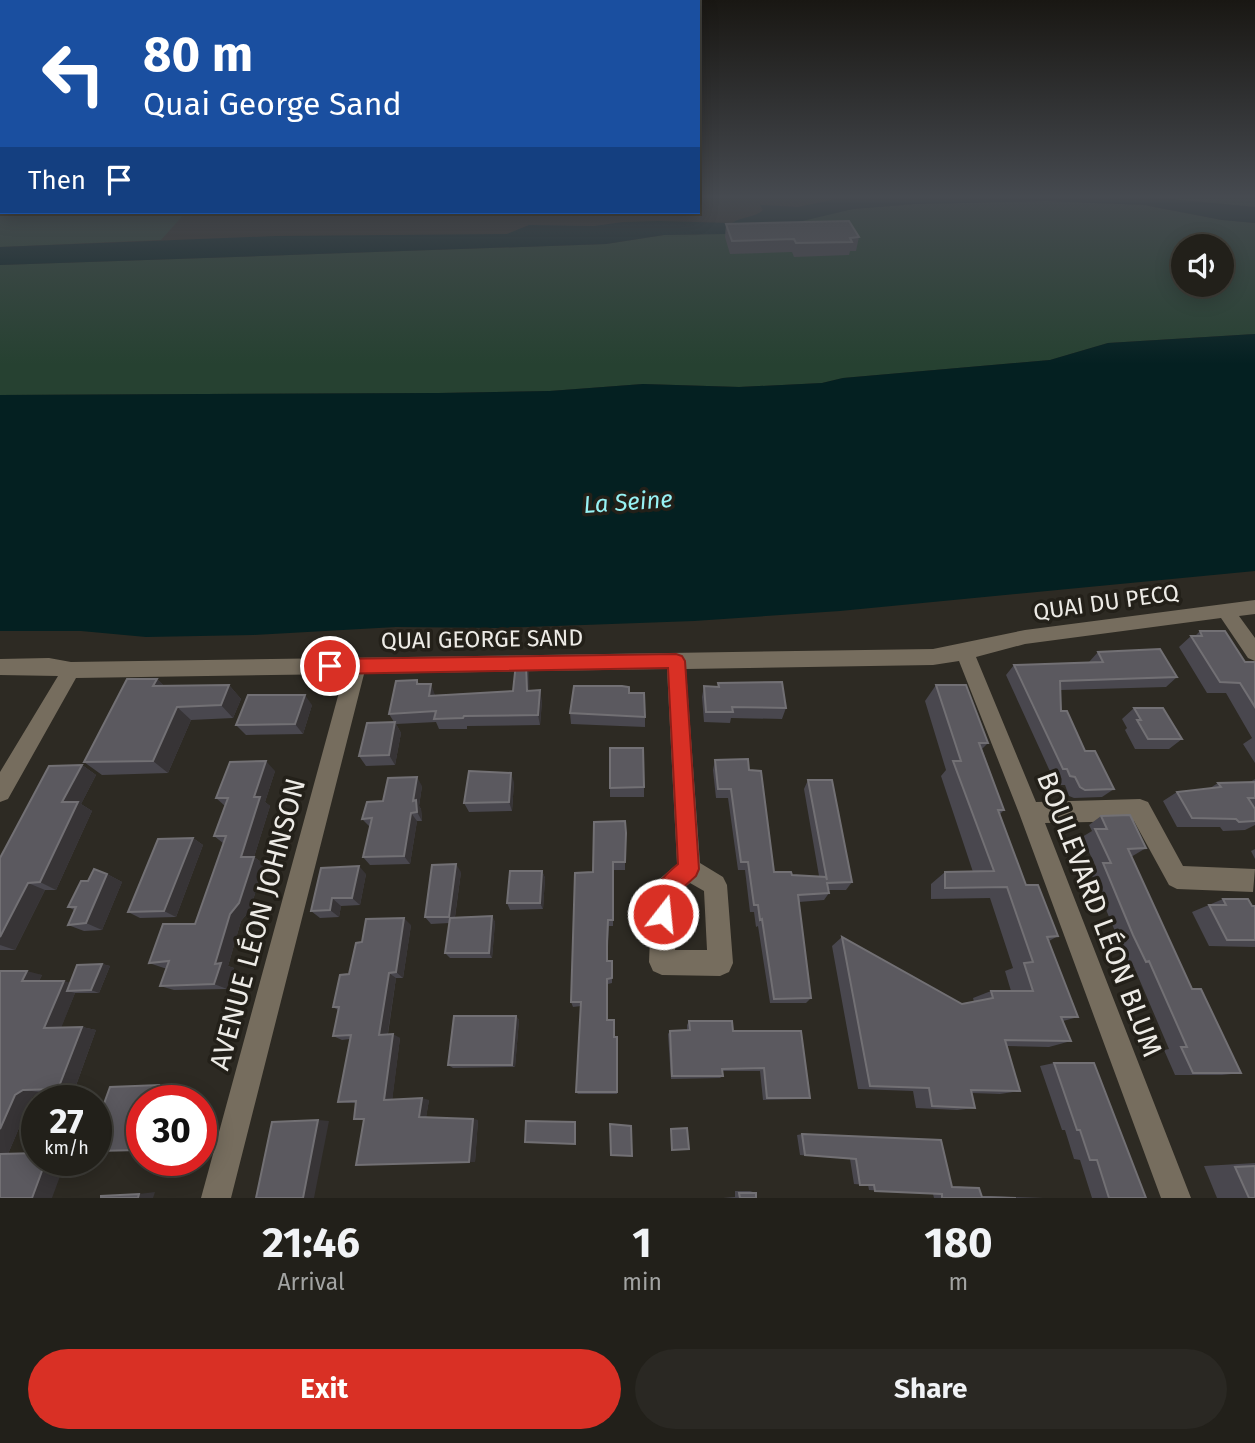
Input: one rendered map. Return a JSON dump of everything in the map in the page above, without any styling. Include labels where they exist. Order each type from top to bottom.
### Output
[{"type":"street","name":"QUAI DU PECQ","points":[[965,652],[1025,637],[1255,607]]},
{"type":"street","points":[[1226,610],[1255,653]]},
{"type":"street","name":"QUAI GEORGE SAND","points":[[0,667],[49,666],[71,670],[356,666],[933,657],[965,652]]},
{"type":"street","name":"BOULEVARD LÉON BLUM","points":[[965,652],[1030,813],[1176,1198]]},
{"type":"street","points":[[676,661],[689,869]]},
{"type":"street","name":"AVENUE LÉON JOHNSON","points":[[216,1198],[356,666]]},
{"type":"street","points":[[0,792],[71,670]]},
{"type":"street","points":[[1030,813],[1140,810],[1177,877],[1252,880]]},
{"type":"green space","points":[[378,252],[1171,252],[1171,297],[1234,297],[1234,252],[1255,252],[1255,334],[1108,343],[1050,360],[843,378],[822,383],[739,387],[643,384],[550,391],[439,393],[0,395],[0,265]]},
{"type":"water","points":[[0,252],[378,252],[0,265]]},
{"type":"water","name":"La Seine","points":[[1255,334],[1255,571],[840,611],[694,621],[501,628],[396,627],[253,635],[146,637],[81,631],[0,631],[0,395],[439,393],[550,391],[643,384],[739,387],[822,383],[843,378],[1050,360],[1108,343]]},
{"type":"building","points":[[1200,631],[1225,631],[1245,662],[1255,662],[1255,707],[1240,683],[1220,682],[1191,636],[1202,636]]},
{"type":"building","points":[[1160,649],[1177,677],[1060,681],[1061,711],[1067,711],[1085,751],[1095,751],[1114,789],[1085,790],[1080,787],[1075,777],[1070,776],[1067,769],[1063,769],[1014,665],[1103,662],[1098,652]]},
{"type":"building","points":[[516,663],[526,663],[527,691],[540,690],[538,715],[434,719],[436,711],[389,714],[396,681],[417,680],[417,684],[431,684],[429,696],[513,691]]},
{"type":"building","points":[[127,679],[157,679],[153,686],[229,685],[221,705],[177,707],[153,761],[84,762]]},
{"type":"building","points":[[782,682],[786,708],[732,707],[733,712],[706,712],[704,686],[719,687],[718,683]]},
{"type":"building","points":[[936,685],[966,685],[988,743],[979,743],[1004,810],[998,810],[1026,885],[1038,885],[1058,936],[1047,937],[1078,1017],[1061,1017],[1071,1041],[1005,1040],[1020,1091],[971,1090],[975,1108],[932,1106],[929,1088],[870,1086],[842,937],[962,1004],[993,998],[991,991],[1033,991],[1024,963],[1033,962],[1007,887],[945,888],[945,872],[994,871],[953,761],[961,761]]},
{"type":"building","points":[[574,686],[622,686],[629,687],[629,693],[644,693],[645,717],[570,713]]},
{"type":"building","points":[[248,695],[305,695],[295,724],[236,725]]},
{"type":"building","points":[[1134,708],[1163,708],[1182,739],[1148,739],[1137,720],[1141,720]]},
{"type":"building","points":[[395,722],[389,755],[359,756],[367,723]]},
{"type":"building","points":[[610,748],[643,748],[644,787],[610,788]]},
{"type":"building","points":[[748,759],[749,770],[761,771],[774,872],[826,877],[827,880],[808,780],[832,780],[852,882],[827,883],[829,893],[798,895],[811,998],[774,999],[762,919],[760,920],[758,905],[754,905],[748,862],[741,862],[731,789],[718,789],[715,760]]},
{"type":"building","points":[[266,761],[254,797],[260,797],[241,857],[254,857],[239,903],[230,914],[215,964],[221,963],[214,984],[160,986],[169,961],[149,963],[163,924],[195,924],[226,836],[214,836],[228,798],[216,798],[230,762]]},
{"type":"building","points":[[82,765],[62,802],[78,802],[40,882],[28,883],[0,937],[0,858],[49,766]]},
{"type":"building","points":[[469,771],[511,773],[509,802],[464,803]]},
{"type":"building","points":[[417,777],[413,801],[416,800],[417,812],[411,813],[404,856],[363,857],[372,818],[362,819],[367,802],[383,801],[388,778]]},
{"type":"building","points":[[1255,782],[1255,798],[1248,798],[1255,809],[1255,821],[1192,818],[1177,792],[1221,787],[1218,783]]},
{"type":"building","points":[[1130,815],[1146,848],[1128,849],[1192,989],[1201,989],[1241,1073],[1193,1073],[1181,1047],[1187,1047],[1149,961],[1146,962],[1133,935],[1103,863],[1111,863],[1095,829],[1107,829],[1101,816]]},
{"type":"building","points":[[625,821],[625,862],[613,862],[613,920],[608,920],[607,941],[607,961],[612,961],[612,978],[607,979],[607,1020],[614,1020],[614,1037],[617,1037],[617,1092],[576,1092],[581,1002],[571,1002],[575,873],[593,872],[594,822]]},
{"type":"building","points":[[193,838],[164,911],[128,912],[158,839]]},
{"type":"building","points":[[456,864],[449,917],[425,917],[432,865]]},
{"type":"building","points":[[359,866],[352,898],[332,898],[330,910],[311,911],[321,868]]},
{"type":"building","points":[[94,869],[107,874],[86,923],[68,925],[76,907],[68,907],[81,881],[88,881]]},
{"type":"building","points":[[510,871],[542,871],[540,903],[507,903]]},
{"type":"building","points":[[1223,899],[1248,899],[1252,906],[1255,906],[1255,940],[1227,940],[1209,905],[1226,905]]},
{"type":"building","points":[[492,916],[489,953],[445,953],[450,918]]},
{"type":"building","points":[[404,918],[396,972],[389,973],[379,1035],[393,1034],[384,1100],[422,1098],[419,1117],[473,1119],[469,1162],[356,1165],[364,1119],[354,1119],[356,1101],[338,1102],[351,1035],[333,1036],[339,1007],[333,1007],[340,975],[349,974],[356,943],[362,942],[366,919]]},
{"type":"building","points":[[102,964],[91,990],[67,991],[77,965]]},
{"type":"building","points":[[0,971],[27,971],[22,981],[64,981],[44,1028],[82,1027],[60,1085],[21,1085],[21,1091],[15,1095],[0,1129]]},
{"type":"building","points":[[454,1016],[516,1016],[512,1065],[448,1065]]},
{"type":"building","points":[[689,1021],[732,1021],[733,1031],[801,1031],[810,1098],[767,1098],[764,1068],[722,1069],[723,1076],[672,1076],[670,1031],[690,1030]]},
{"type":"building","points":[[1054,1063],[1094,1063],[1146,1198],[1109,1198],[1097,1160],[1090,1160],[1080,1130],[1077,1130]]},
{"type":"building","points":[[126,1086],[126,1150],[112,1151],[112,1087]]},
{"type":"building","points":[[318,1120],[303,1198],[256,1198],[272,1122]]},
{"type":"building","points":[[526,1121],[575,1122],[575,1144],[525,1142]]},
{"type":"building","points":[[610,1124],[631,1126],[632,1156],[611,1155]]},
{"type":"building","points":[[687,1128],[689,1149],[672,1150],[671,1129]]},
{"type":"building","points":[[802,1134],[941,1140],[952,1187],[979,1188],[982,1197],[1016,1198],[942,1198],[942,1194],[875,1191],[874,1185],[860,1185],[856,1159],[805,1155]]},
{"type":"building","points":[[21,1153],[21,1176],[40,1176],[32,1198],[0,1198],[0,1154]]},
{"type":"building","points":[[1255,1166],[1255,1198],[1249,1198],[1235,1167]]},
{"type":"building","points":[[739,1193],[756,1193],[756,1198],[740,1198]]},
{"type":"building","points":[[139,1194],[138,1198],[101,1198],[101,1196]]},
{"type":"route","points":[[330,666],[676,661],[689,869],[664,890],[663,914]]}]
